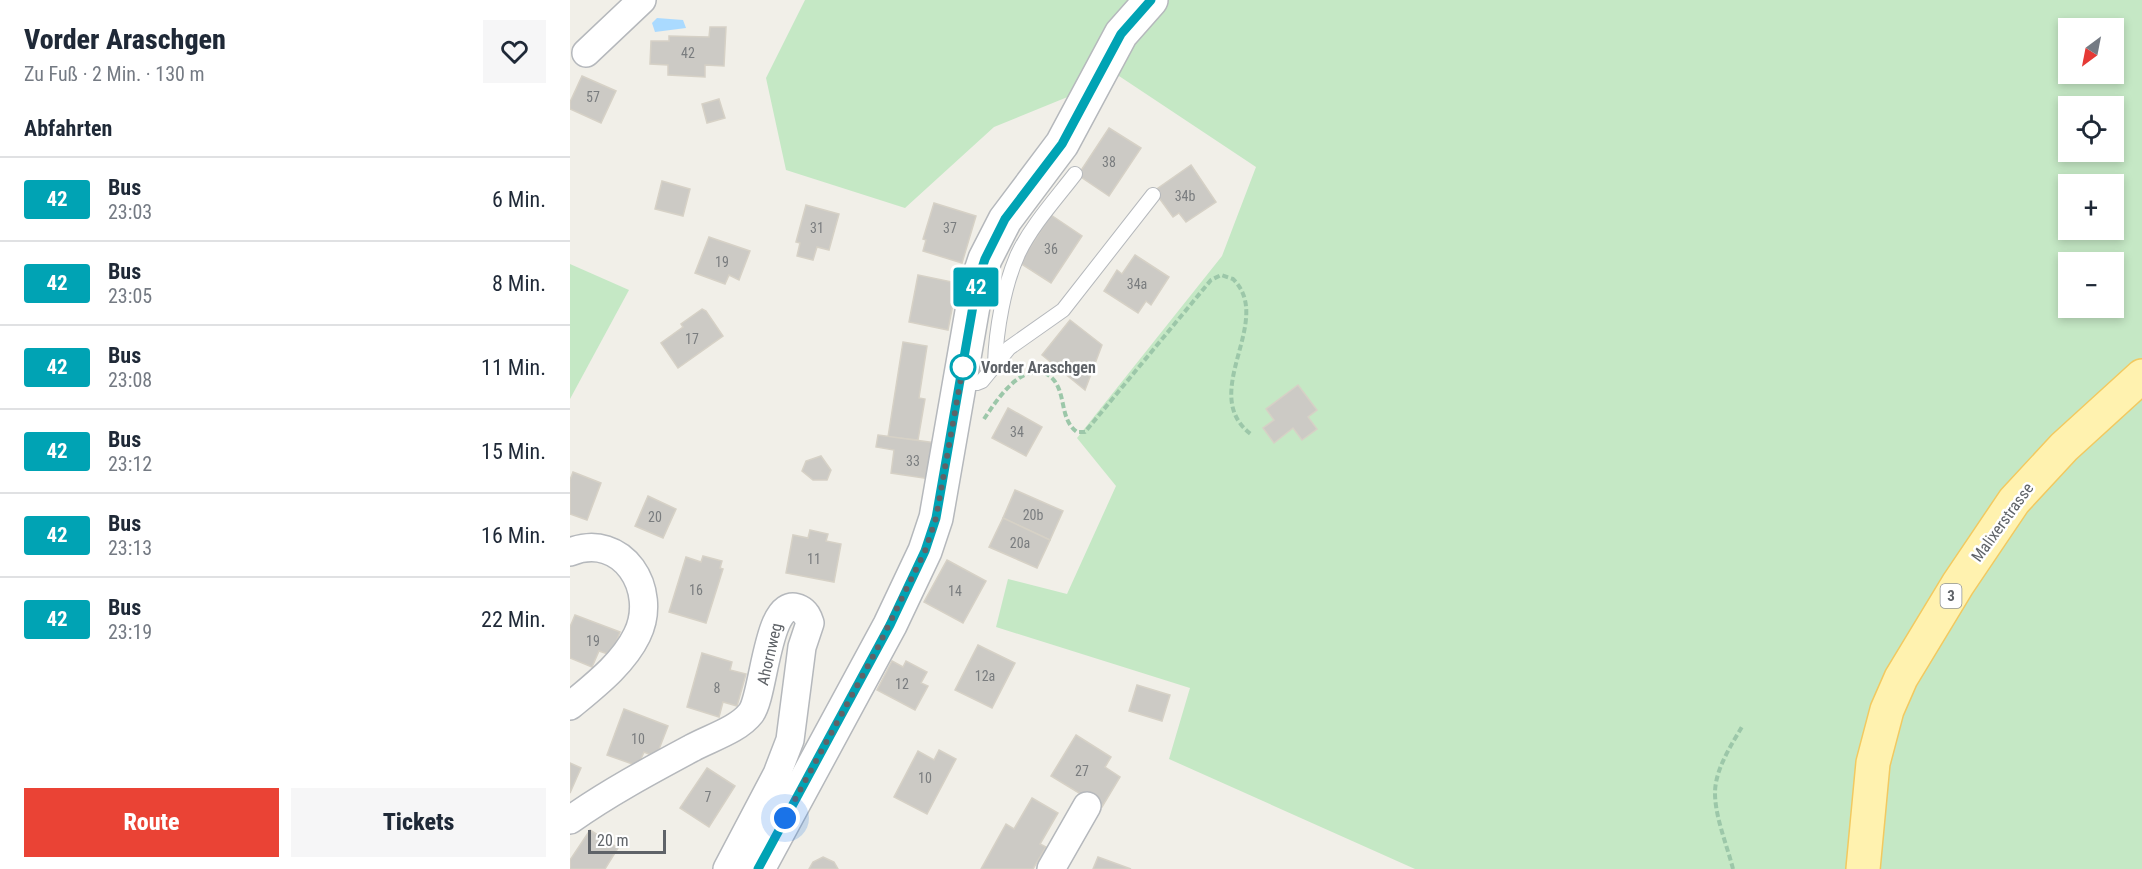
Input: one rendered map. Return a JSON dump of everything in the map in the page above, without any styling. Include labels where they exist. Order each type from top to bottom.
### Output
[{"type":"main road","name":"Malixerstrasse","points":[[1863,869],[1870,778],[1876,747],[1893,695],[1922,642],[2014,501],[2064,447],[2142,376]]},
{"type":"street","points":[[586,53],[642,0]]},
{"type":"street","points":[[758,869],[886,633],[925,551],[936,518],[977,283],[994,238],[1005,219],[1062,144],[1121,34],[1151,0]]},
{"type":"street","points":[[570,552],[584,549],[604,551],[627,562],[642,588],[644,606],[640,626],[626,652],[570,706]]},
{"type":"street","name":"Ahornweg","points":[[570,820],[680,754],[746,719],[759,697],[776,618],[788,608],[796,607],[803,610],[810,623],[802,647],[790,740],[777,774],[727,869]]},
{"type":"street","points":[[1050,869],[1088,806]]},
{"type":"lane","points":[[995,363],[997,332],[1016,259],[1045,212],[1075,174]]},
{"type":"lane","points":[[960,382],[979,382],[1009,348],[1062,309],[1153,195]]},
{"type":"path","points":[[981,423],[1011,386],[1028,373],[1038,371],[1049,375],[1058,383],[1070,427],[1077,432],[1085,432],[1211,280],[1221,275],[1239,284],[1246,304],[1230,396],[1236,420],[1252,435]]},
{"type":"path","points":[[1733,869],[1716,807],[1715,791],[1727,755],[1743,724]]},
{"type":"green space","points":[[805,0],[2142,0],[2142,869],[1415,869],[1169,759],[1190,688],[996,627],[1008,579],[1067,594],[1116,486],[1077,438],[1222,256],[1256,167],[1119,76],[994,127],[905,208],[786,170],[766,78]]},
{"type":"green space","points":[[570,264],[629,290],[570,399]]},
{"type":"water","points":[[657,18],[683,20],[686,28],[655,32],[652,23]]},
{"type":"building","points":[[710,27],[726,27],[724,66],[705,65],[705,77],[668,75],[668,65],[650,64],[651,41],[669,41],[669,36],[709,37]]},
{"type":"building","points":[[582,76],[616,91],[601,123],[570,109],[570,102]]},
{"type":"building","points":[[719,99],[725,118],[707,123],[702,104]]},
{"type":"building","points":[[1109,128],[1141,148],[1109,196],[1078,175]]},
{"type":"building","points":[[1191,165],[1216,202],[1186,222],[1179,213],[1173,217],[1154,191]]},
{"type":"building","points":[[662,181],[690,189],[683,216],[655,209]]},
{"type":"building","points":[[934,203],[976,216],[962,263],[923,251],[926,240],[923,239]]},
{"type":"building","points":[[806,205],[839,214],[829,250],[817,247],[813,260],[797,256],[800,243],[796,242]]},
{"type":"building","points":[[1051,215],[1082,236],[1051,283],[1020,263]]},
{"type":"building","points":[[709,237],[750,251],[739,280],[729,275],[725,284],[695,273]]},
{"type":"building","points":[[1135,255],[1169,277],[1151,305],[1146,301],[1138,313],[1104,291],[1117,270],[1122,274]]},
{"type":"building","points":[[918,275],[957,283],[948,330],[909,322]]},
{"type":"building","points":[[702,309],[706,311],[723,336],[678,368],[661,343],[683,327],[681,324]]},
{"type":"building","points":[[1070,320],[1102,345],[1085,390],[1042,355]]},
{"type":"building","points":[[903,342],[927,346],[919,398],[925,399],[918,440],[888,437]]},
{"type":"building","points":[[1298,385],[1317,410],[1308,417],[1317,429],[1302,440],[1293,428],[1274,443],[1263,428],[1274,420],[1266,409]]},
{"type":"building","points":[[1008,408],[1042,427],[1026,456],[992,438]]},
{"type":"building","points":[[878,435],[936,443],[930,479],[891,473],[894,450],[876,447]]},
{"type":"building","points":[[821,456],[831,470],[827,480],[813,480],[802,471],[806,461]]},
{"type":"building","points":[[573,472],[601,483],[587,520],[570,514],[570,480]]},
{"type":"building","points":[[1015,490],[1063,511],[1050,540],[1003,518]]},
{"type":"building","points":[[648,496],[676,509],[663,538],[635,526]]},
{"type":"building","points":[[1003,518],[1050,540],[1037,568],[989,547]]},
{"type":"building","points":[[810,530],[828,534],[826,541],[841,544],[834,582],[786,573],[793,535],[808,538]]},
{"type":"building","points":[[703,556],[722,561],[720,568],[723,569],[706,623],[669,612],[686,557],[701,562]]},
{"type":"building","points":[[947,560],[986,581],[963,623],[924,602]]},
{"type":"building","points":[[575,615],[620,632],[611,655],[599,651],[592,667],[570,658],[570,627]]},
{"type":"building","points":[[978,645],[1015,663],[992,708],[955,690]]},
{"type":"building","points":[[702,653],[732,662],[730,670],[746,674],[737,706],[723,702],[719,717],[687,707]]},
{"type":"building","points":[[892,661],[903,667],[906,661],[927,672],[921,683],[928,686],[915,710],[877,690]]},
{"type":"building","points":[[1137,685],[1170,695],[1162,721],[1129,711]]},
{"type":"building","points":[[624,709],[668,726],[656,757],[644,752],[638,766],[607,755]]},
{"type":"building","points":[[1076,735],[1111,757],[1105,767],[1120,777],[1102,807],[1051,776]]},
{"type":"building","points":[[939,750],[956,759],[927,814],[894,797],[918,751],[934,760]]},
{"type":"building","points":[[570,763],[581,768],[570,793]]},
{"type":"building","points":[[707,768],[735,786],[709,827],[680,808]]},
{"type":"building","points":[[1032,798],[1058,813],[1040,844],[1046,847],[1033,869],[981,869],[1006,824],[1014,829]]},
{"type":"building","points":[[590,830],[618,848],[605,869],[570,869],[570,860]]},
{"type":"building","points":[[823,857],[834,862],[838,869],[809,869],[813,862]]},
{"type":"building","points":[[1098,857],[1131,869],[1093,869]]},
{"type":"bus line","name":"42","points":[[758,869],[877,649],[925,551],[936,518],[977,283],[994,238],[1014,206],[1062,144],[1121,34],[1151,0]]},
{"type":"place","name":"Vorder Araschgen","points":[[963,367]]},
{"type":"route","points":[[785,818],[877,649],[925,551],[936,518],[963,367]]}]
